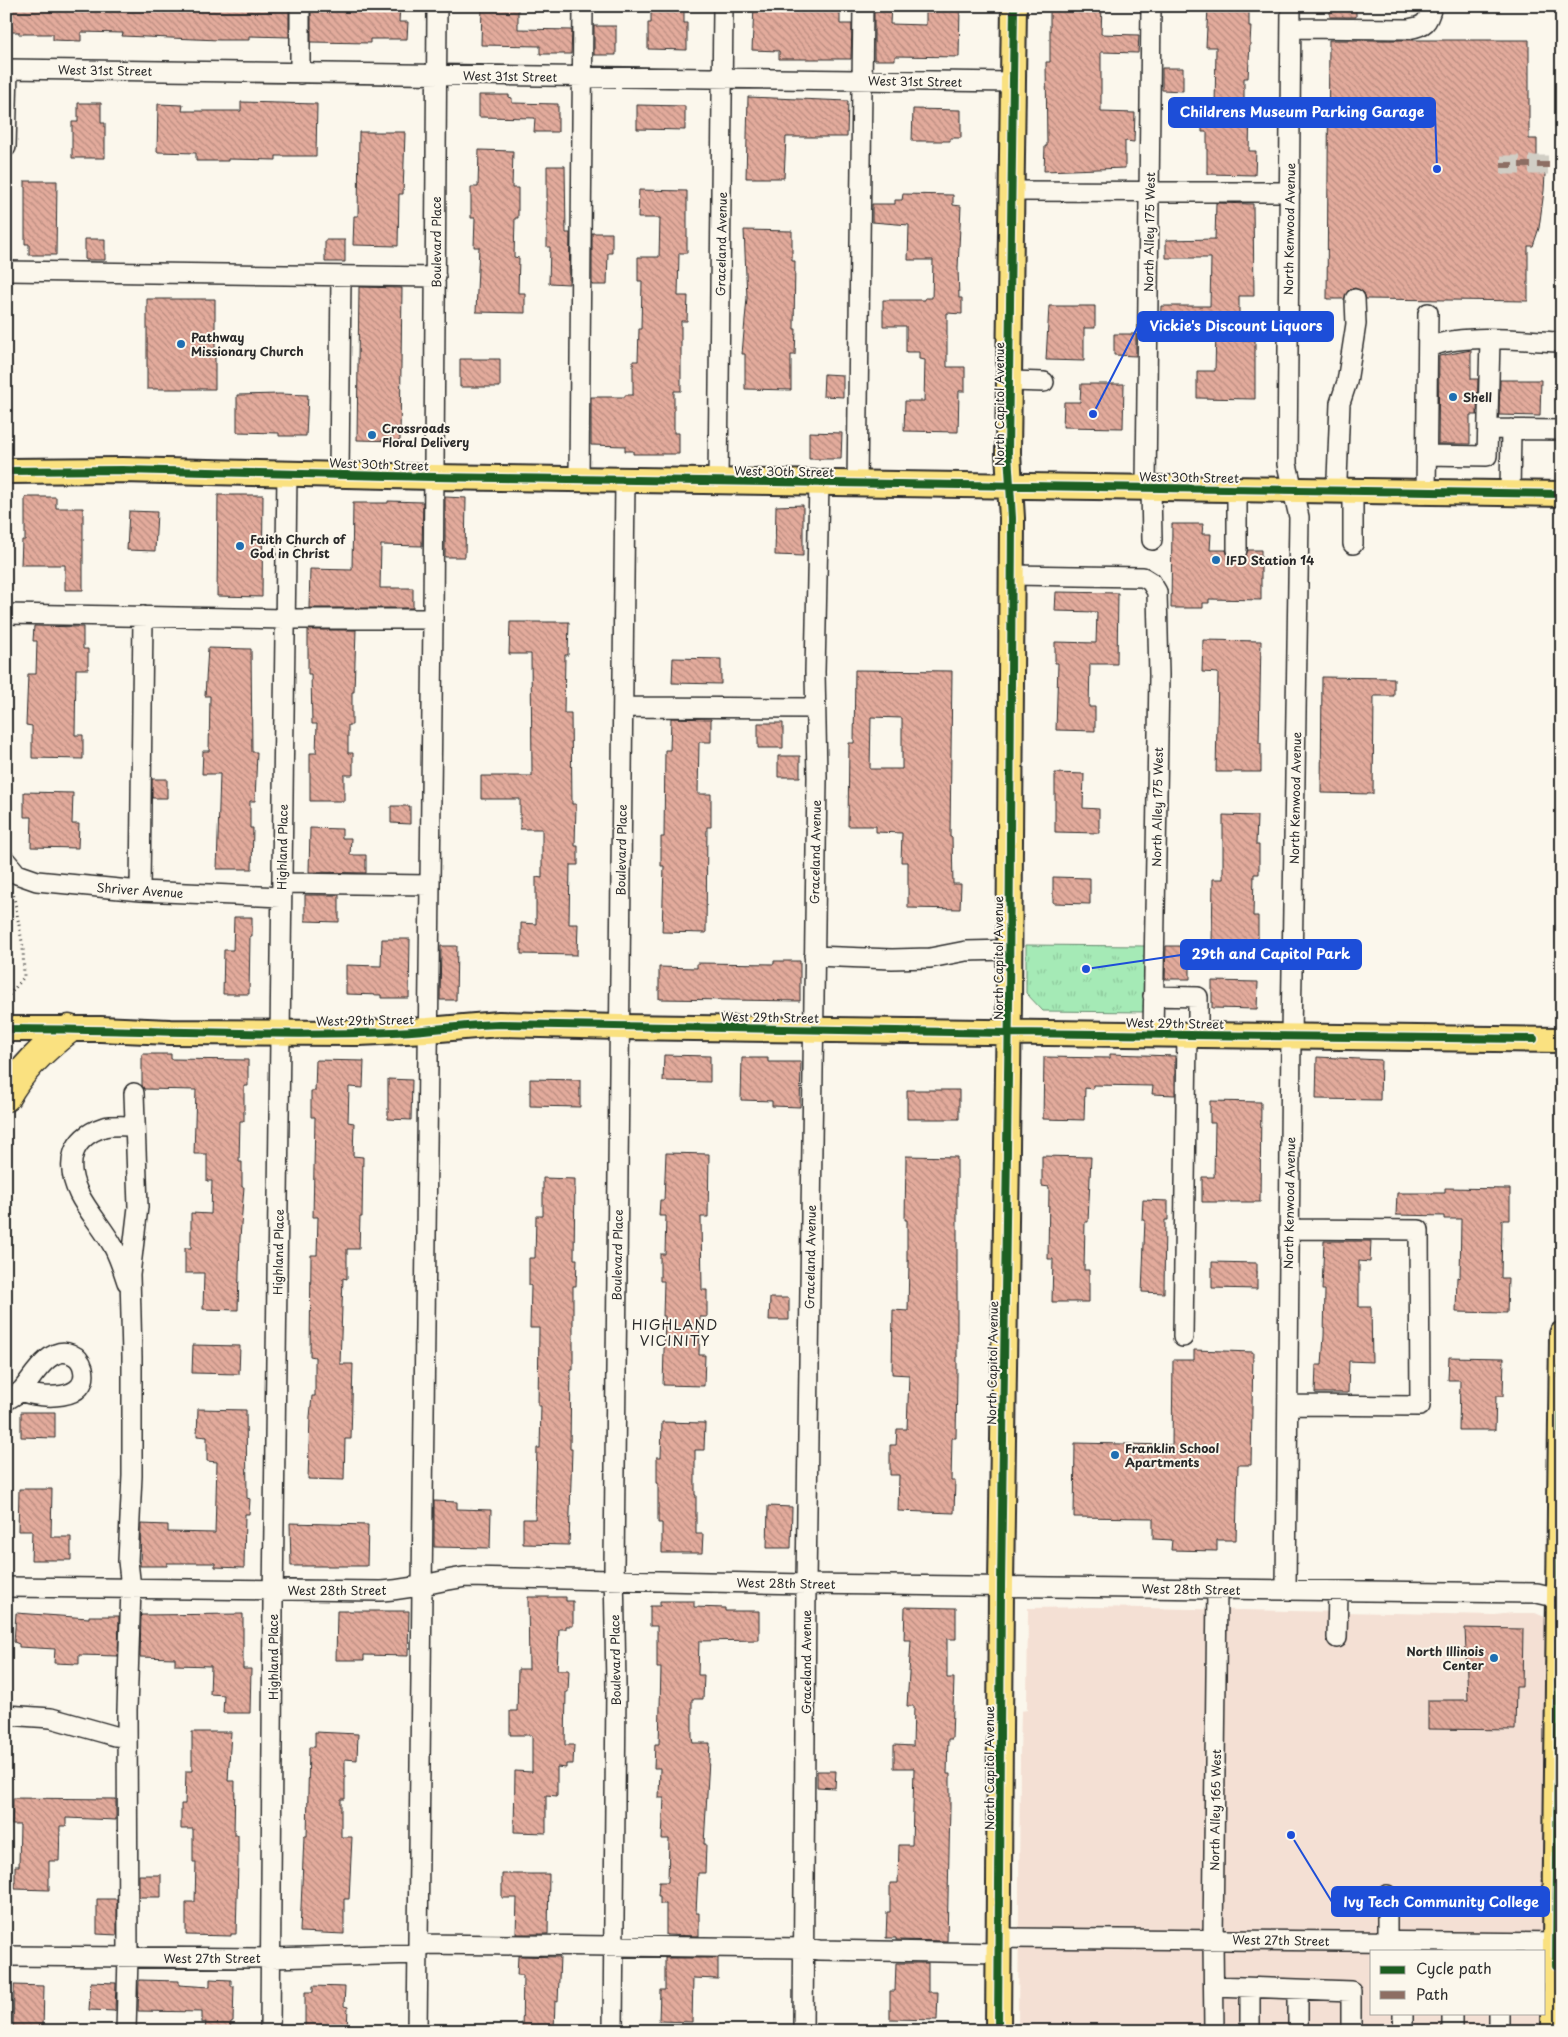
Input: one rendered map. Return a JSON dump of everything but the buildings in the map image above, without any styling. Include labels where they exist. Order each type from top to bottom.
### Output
[{"type":"highway","points":[[6,1097],[44,1048],[68,1029]]},
{"type":"main road","name":"North Capitol Avenue","points":[[998,2031],[1012,518],[1008,453],[1014,6]]},
{"type":"main road","name":"West 30th Street","points":[[6,470],[122,470],[433,477],[1562,494]]},
{"type":"main road","name":"West 29th Street","points":[[6,1029],[358,1033],[499,1024],[1562,1040]]},
{"type":"main road","points":[[1554,2031],[1559,1944],[1562,1334]]},
{"type":"street","points":[[300,6],[300,74]]},
{"type":"street","name":"Boulevard Place","points":[[417,2031],[433,619],[437,6]]},
{"type":"street","points":[[580,478],[580,220],[583,6]]},
{"type":"street","name":"Graceland Avenue","points":[[718,481],[723,6]]},
{"type":"street","points":[[857,484],[863,6]]},
{"type":"street","name":"North Alley 175 West","points":[[1151,6],[1149,488],[1152,540]]},
{"type":"street","name":"North Kenwood Avenue","points":[[1286,1590],[1291,1036],[1299,517],[1287,464],[1291,6]]},
{"type":"street","points":[[1291,28],[1408,29],[1421,27],[1426,22],[1432,6]]},
{"type":"street","points":[[6,147],[7,68]]},
{"type":"street","name":"West 31st Street","points":[[7,68],[300,74],[1013,82]]},
{"type":"street","points":[[1012,191],[1290,192]]},
{"type":"street","points":[[6,271],[436,276]]},
{"type":"street","points":[[339,474],[341,276]]},
{"type":"street","points":[[1330,491],[1337,479],[1340,404],[1346,382],[1356,324],[1355,299]]},
{"type":"street","points":[[1426,492],[1428,313]]},
{"type":"street","points":[[1426,455],[1487,456],[1490,340]]},
{"type":"street","points":[[1428,348],[1436,344],[1455,341],[1562,342]]},
{"type":"street","points":[[1010,381],[1044,382]]},
{"type":"street","points":[[1488,429],[1562,430]]},
{"type":"street","points":[[1510,493],[1511,429]]},
{"type":"street","name":"Highland Place","points":[[270,2031],[287,473]]},
{"type":"street","name":"Boulevard Place","points":[[613,2031],[616,1697],[614,1581],[625,479]]},
{"type":"street","name":"Graceland Avenue","points":[[804,2031],[806,1584],[819,483]]},
{"type":"street","points":[[1237,489],[1237,550]]},
{"type":"street","points":[[1353,492],[1353,544]]},
{"type":"street","name":"North Alley 175 West","points":[[1011,575],[1143,577],[1151,582],[1157,592],[1159,675],[1153,1034]]},
{"type":"street","points":[[6,614],[285,619],[433,619]]},
{"type":"street","points":[[140,891],[143,616]]},
{"type":"street","points":[[623,707],[816,708]]},
{"type":"street","name":"Shriver Avenue","points":[[12,867],[37,881],[140,891],[429,886]]},
{"type":"street","points":[[814,956],[892,959],[930,958],[966,951],[987,949],[1009,950]]},
{"type":"street","points":[[1153,996],[1198,997],[1192,1034],[1183,1337]]},
{"type":"street","points":[[126,2031],[128,1957],[127,1737],[131,1588],[128,1561],[132,1466],[130,1275],[138,1207],[134,1093]]},
{"type":"street","points":[[130,1293],[114,1248],[80,1196],[71,1168],[73,1153],[78,1144],[88,1134],[106,1127],[135,1126]]},
{"type":"street","points":[[1288,1405],[1420,1406],[1419,1230],[1289,1229]]},
{"type":"street","name":"West 28th Street","points":[[6,1587],[380,1591],[403,1589],[466,1577],[806,1584],[1537,1593],[1550,1596],[1560,1606]]},
{"type":"street","name":"North Alley 165 West","points":[[1214,2031],[1213,1939],[1217,1589]]},
{"type":"street","points":[[1337,1638],[1338,1591]]},
{"type":"street","points":[[6,1715],[51,1718],[115,1736],[127,1737]]},
{"type":"street","points":[[1387,1895],[1387,1941]]},
{"type":"street","name":"West 27th Street","points":[[6,1956],[271,1958],[418,1949],[614,1947],[804,1948],[819,1950],[1213,1939],[1387,1941],[1453,1946],[1559,1944]]},
{"type":"street","points":[[1214,1986],[1298,1990],[1351,1990],[1351,2031]]},
{"type":"street","points":[[1250,1988],[1250,2031]]},
{"type":"street","points":[[1298,1990],[1298,2031]]},
{"type":"street","points":[[1403,2014],[1403,2031]]},
{"type":"street","points":[[1452,2014],[1452,2031]]},
{"type":"street","points":[[1499,2014],[1499,2031]]},
{"type":"path","points":[[6,999],[24,977],[23,947],[12,886],[12,867]]},
{"type":"shaded area","points":[[1095,1607],[1495,1615],[1535,1613],[1562,1624],[1562,2031],[1018,2031],[1021,1711],[1027,1710],[1028,1608]]},
{"type":"green space","points":[[1026,945],[1145,946],[1146,1012],[1043,1011],[1026,993]]},
{"type":"tunnel","points":[[1501,165],[1562,165]]},
{"type":"marked path","points":[[1501,165],[1562,165]]},
{"type":"cycle path","points":[[998,2031],[1001,1586],[1009,1002],[1012,518],[1008,453],[1014,6]]},
{"type":"cycle path","points":[[6,471],[122,470],[433,477],[1562,494]]},
{"type":"cycle path","points":[[6,1029],[345,1033],[406,1031],[499,1024],[1008,1033],[1534,1039]]},
{"type":"cycle path","points":[[1556,1966],[1562,1334]]},
{"type":"place","name":"Childrens Museum Parking Garage","points":[[1437,169]]},
{"type":"place","name":"Pathway Missionary Church","points":[[181,344]]},
{"type":"place","name":"Shell","points":[[1453,397]]},
{"type":"place","name":"Vickie's Discount Liquors","points":[[1093,414]]},
{"type":"place","name":"Crossroads Floral Delivery","points":[[372,435]]},
{"type":"place","name":"Faith Church of God in Christ","points":[[240,546]]},
{"type":"place","name":"IFD Station 14","points":[[1216,560]]},
{"type":"place","name":"29th and Capitol Park","points":[[1086,969]]},
{"type":"place","name":"Franklin School Apartments","points":[[1115,1455]]},
{"type":"place","name":"North Illinois Center","points":[[1494,1658]]},
{"type":"place","name":"Ivy Tech Community College","points":[[1291,1835]]},
{"type":"district","name":"HIGHLAND VICINITY","points":[[675,1332]]}]
